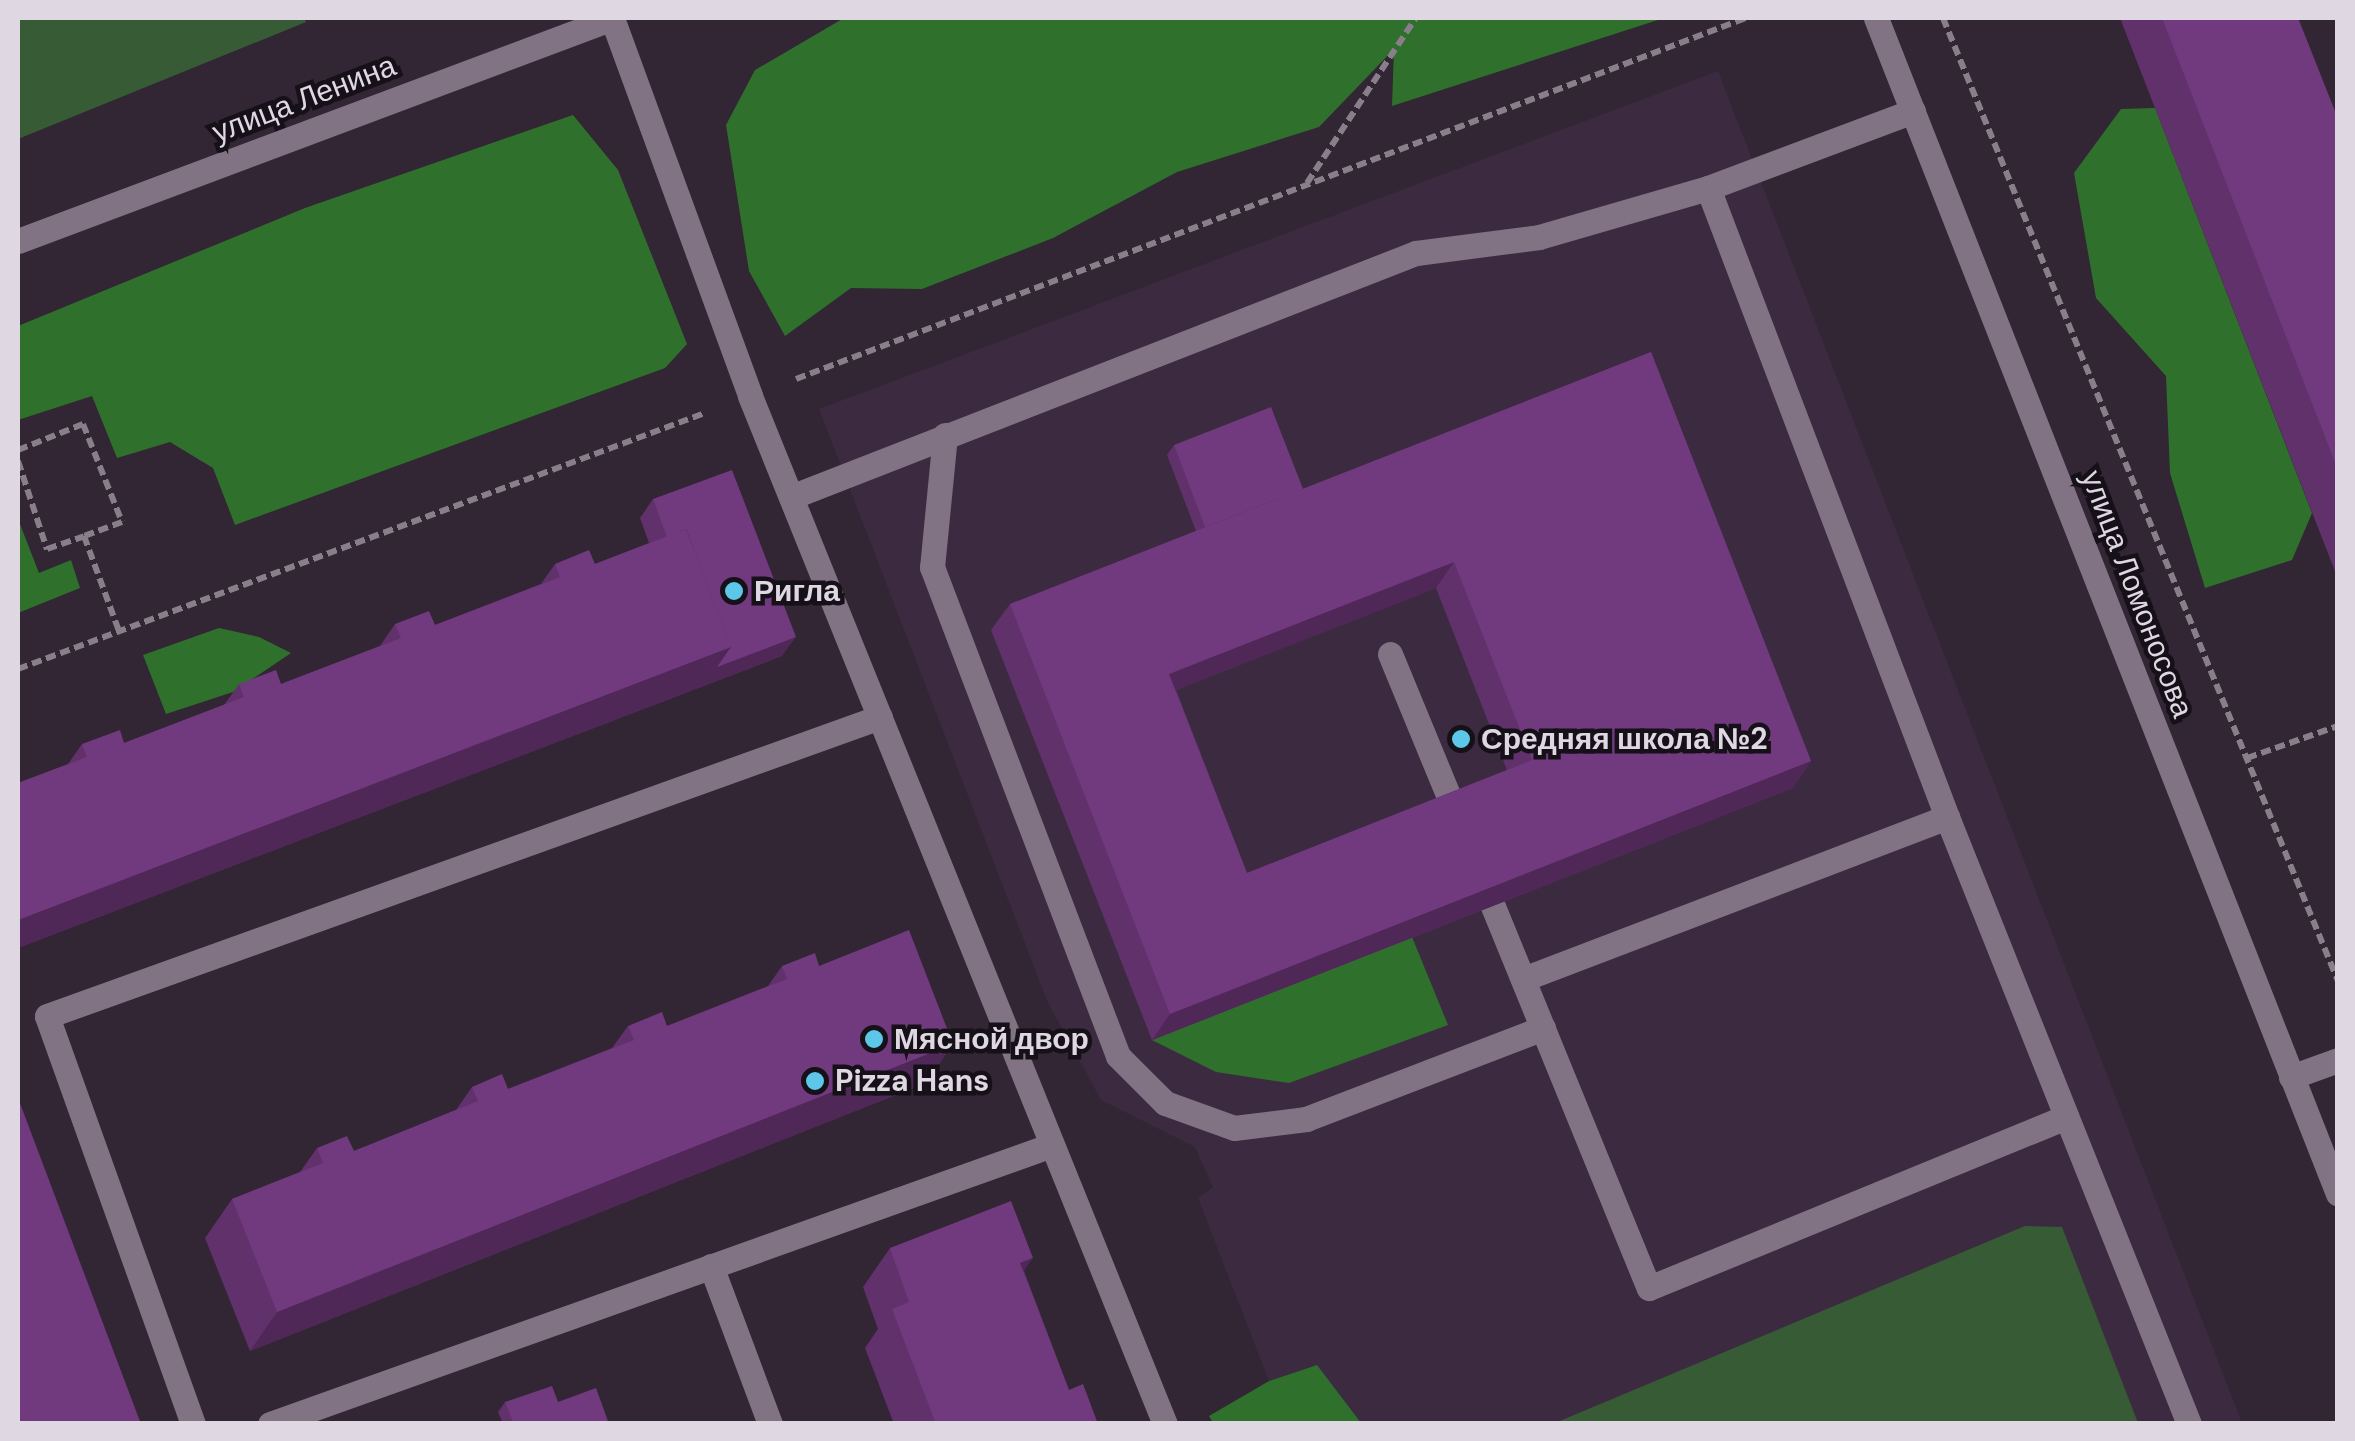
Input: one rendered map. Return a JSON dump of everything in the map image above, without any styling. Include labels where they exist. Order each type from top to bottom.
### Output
[{"type":"street","points":[[613,18],[790,498],[1165,1424]]},
{"type":"street","name":"улица Ленина","points":[[18,241],[613,18]]},
{"type":"street","name":"улица Ломоносова","points":[[1876,18],[2338,1194]]},
{"type":"street","points":[[790,498],[1416,254],[1540,237],[1708,188],[1913,112]]},
{"type":"street","points":[[1708,188],[1947,817],[2190,1424]]},
{"type":"street","points":[[945,435],[932,567],[1118,1056],[1165,1103],[1234,1128],[1306,1119],[1544,1028]]},
{"type":"street","points":[[1390,654],[1650,1288],[2066,1117]]},
{"type":"street","points":[[193,1424],[46,1016],[880,717]]},
{"type":"street","points":[[1523,979],[1947,817]]},
{"type":"street","points":[[2292,1077],[2338,1060]]},
{"type":"street","points":[[270,1424],[1052,1145]]},
{"type":"street","points":[[711,1266],[770,1424]]},
{"type":"path","points":[[1306,184],[1416,18]]},
{"type":"path","points":[[18,669],[1746,18]]},
{"type":"path","points":[[1943,18],[2338,982]]},
{"type":"path","points":[[18,450],[83,424],[122,522],[47,549],[18,461]]},
{"type":"path","points":[[84,536],[119,631]]},
{"type":"path","points":[[2247,758],[2338,726]]},
{"type":"shaded area","name":"Средняя школа №2","points":[[1718,71],[2242,1423],[1339,1424],[1317,1365],[1269,1381],[1198,1198],[1213,1187],[1195,1147],[1101,1100],[1048,1003],[819,409]]},
{"type":"green space","points":[[18,18],[304,18],[306,22],[18,139]]},
{"type":"green space","points":[[844,18],[1664,18],[1392,106],[1394,49],[1319,127],[1177,172],[1053,238],[922,289],[851,288],[785,336],[749,271],[726,125],[755,70]]},
{"type":"green space","points":[[2155,108],[2312,513],[2292,560],[2205,588],[2170,473],[2166,376],[2096,298],[2074,173],[2121,109]]},
{"type":"green space","points":[[573,115],[618,170],[687,344],[665,368],[235,525],[213,468],[170,442],[117,458],[92,396],[18,420],[18,326],[305,208]]},
{"type":"green space","points":[[18,519],[39,573],[71,560],[80,588],[18,613]]},
{"type":"green space","points":[[219,628],[259,637],[291,653],[233,692],[166,714],[143,655]]},
{"type":"green space","points":[[1412,937],[1448,1025],[1289,1083],[1216,1072],[1152,1040]]},
{"type":"green space","points":[[2025,1226],[2062,1227],[2138,1423],[1555,1423]]},
{"type":"green space","points":[[1317,1365],[1361,1423],[1213,1423],[1209,1416],[1269,1381]]},
{"type":"building","points":[[2162,18],[2298,18],[2338,119],[2338,470]]},
{"type":"building","points":[[1651,352],[1811,761],[1170,1014],[1010,604]],"holes":[[[1454,562],[1532,760],[1247,873],[1169,674]]]},
{"type":"building","points":[[1271,407],[1303,489],[1205,527],[1174,445]]},
{"type":"building","points":[[732,470],[796,637],[717,667],[731,647],[686,529],[667,537],[653,499]]},
{"type":"building","points":[[686,529],[731,647],[18,920],[18,783],[87,757],[82,744],[120,730],[124,743],[244,697],[239,684],[276,670],[281,684],[401,638],[395,624],[429,611],[435,625],[560,577],[555,564],[589,550],[595,564]]},
{"type":"building","points":[[909,930],[953,1044],[277,1312],[232,1199],[323,1163],[317,1148],[347,1136],[354,1151],[478,1101],[472,1087],[502,1074],[508,1089],[634,1040],[628,1026],[662,1012],[667,1026],[787,979],[782,966],[815,953],[819,966]]},
{"type":"building","points":[[18,1098],[141,1424],[18,1424]]},
{"type":"building","points":[[1011,1201],[1033,1258],[1020,1263],[1069,1390],[1083,1384],[1098,1424],[936,1424],[892,1309],[909,1302],[890,1248]]},
{"type":"building","points":[[552,1386],[558,1402],[596,1388],[609,1424],[514,1424],[505,1402]]},
{"type":"place","name":"Ригла","points":[[734,591]]},
{"type":"place","name":"Средняя школа №2","points":[[1461,739]]},
{"type":"place","name":"Мясной двор","points":[[874,1039]]},
{"type":"place","name":"Pizza Hans","points":[[815,1081]]}]
